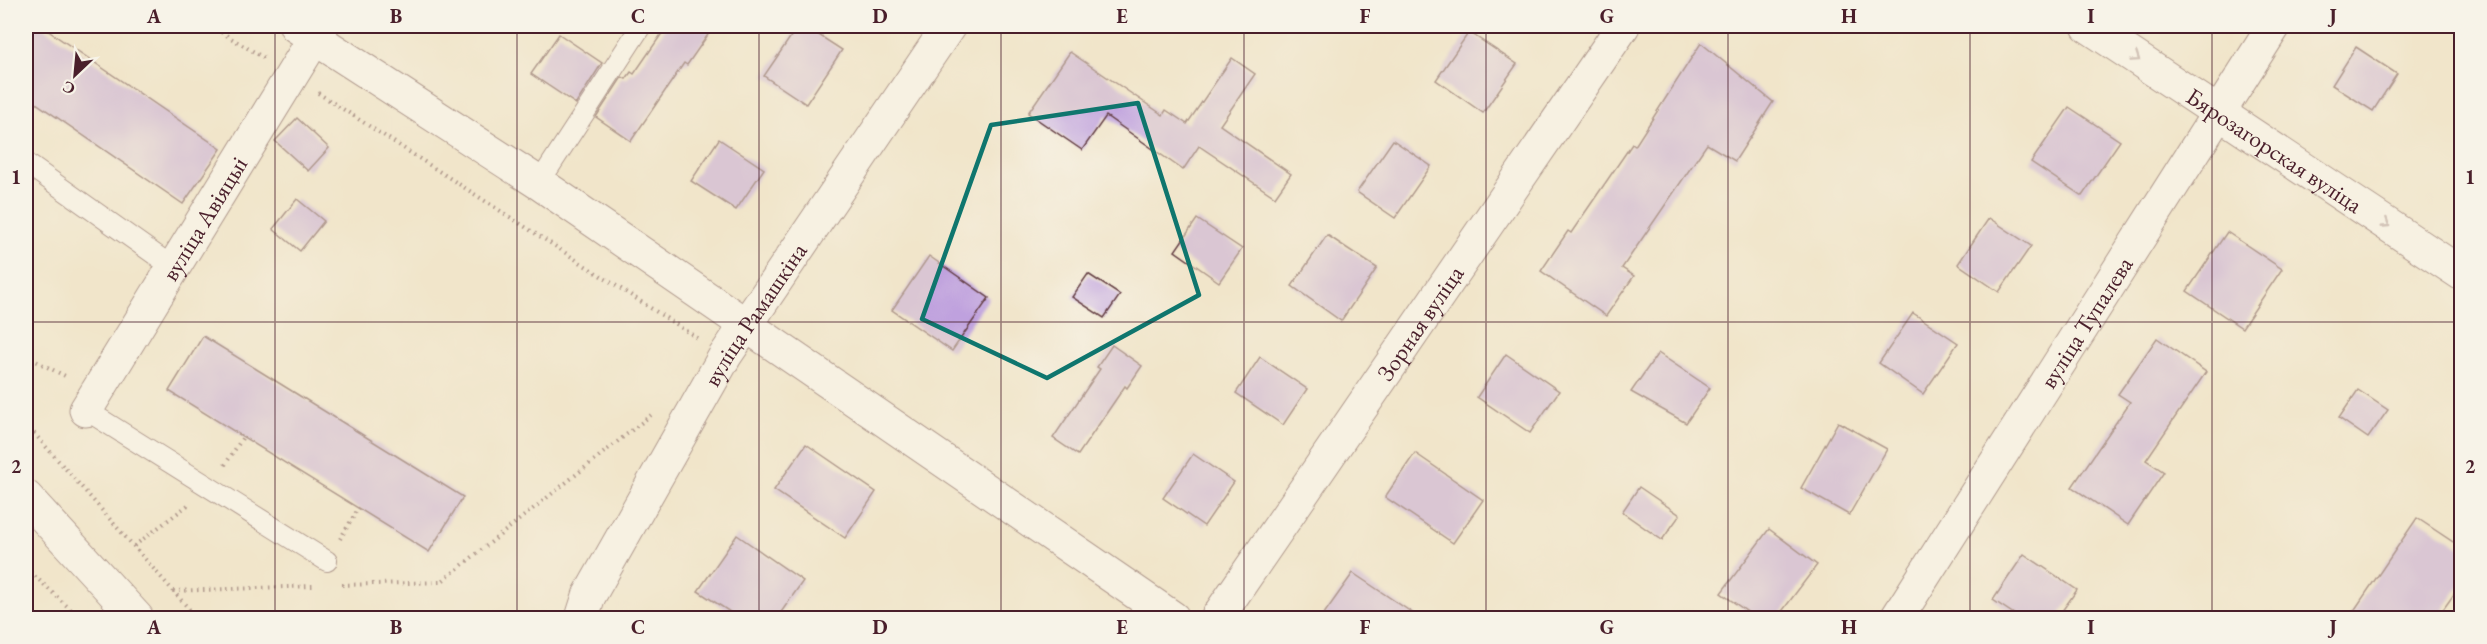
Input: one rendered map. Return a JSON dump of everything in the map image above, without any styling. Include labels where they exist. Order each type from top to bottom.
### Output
[{"type":"street","name":"вуліца Рамашкіна","points":[[582,618],[590,596],[725,356],[949,26]]},
{"type":"street","name":"Зорная вуліца","points":[[1218,618],[1623,26]]},
{"type":"street","name":"Бярозагорская вуліца","points":[[2088,26],[2462,274]]},
{"type":"street","name":"вуліца Тупалева","points":[[1897,618],[2217,112],[2274,26]]},
{"type":"street","name":"вуліца Авіяцыі","points":[[92,402],[291,75],[310,29]]},
{"type":"street","points":[[310,29],[539,183],[1173,618]]},
{"type":"street","points":[[26,497],[137,618]]},
{"type":"lane","points":[[539,183],[641,26]]},
{"type":"lane","points":[[26,163],[174,268]]},
{"type":"lane","points":[[92,402],[211,489],[327,561]]},
{"type":"path","points":[[211,26],[291,75],[725,356]]},
{"type":"path","points":[[26,356],[92,402]]},
{"type":"path","points":[[335,585],[441,582],[652,414]]},
{"type":"path","points":[[26,424],[197,618]]},
{"type":"path","points":[[134,546],[211,489]]},
{"type":"path","points":[[26,568],[80,618]]},
{"type":"path","points":[[172,591],[323,585]]},
{"type":"highlighted area","points":[[1138,103],[1199,295],[1047,378],[922,319],[991,125]]},
{"type":"building","points":[[26,26],[41,26],[221,149],[183,204],[26,96]]},
{"type":"building","points":[[667,26],[714,26],[687,65],[684,63],[631,141],[596,117],[622,77],[626,79],[631,72],[634,74]]},
{"type":"building","points":[[798,26],[805,26],[842,50],[806,104],[764,76]]},
{"type":"building","points":[[1469,32],[1517,64],[1483,113],[1436,80]]},
{"type":"building","points":[[559,34],[602,63],[576,104],[531,74]]},
{"type":"building","points":[[1701,43],[1773,102],[1735,161],[1707,144],[1622,268],[1634,276],[1606,316],[1541,271],[1568,231],[1571,233],[1632,144],[1635,146]]},
{"type":"building","points":[[2356,47],[2397,74],[2373,111],[2332,85]]},
{"type":"building","points":[[1070,52],[1163,115],[1166,110],[1187,124],[1232,58],[1255,74],[1220,125],[1291,174],[1275,197],[1199,146],[1183,170],[1106,116],[1082,150],[1028,113]]},
{"type":"building","points":[[2069,107],[2120,141],[2082,196],[2031,162]]},
{"type":"building","points":[[297,118],[329,148],[308,171],[275,141]]},
{"type":"building","points":[[719,139],[764,169],[736,210],[691,181]]},
{"type":"building","points":[[1393,140],[1431,166],[1395,218],[1357,192]]},
{"type":"building","points":[[297,199],[324,221],[300,251],[273,229]]},
{"type":"building","points":[[1989,218],[2031,246],[1999,292],[1958,264]]},
{"type":"building","points":[[1197,219],[1242,249],[1219,282],[1175,251]]},
{"type":"building","points":[[2227,232],[2282,269],[2242,328],[2187,291]]},
{"type":"building","points":[[1327,235],[1377,268],[1341,321],[1292,286]]},
{"type":"building","points":[[929,256],[989,298],[952,351],[892,310]]},
{"type":"building","points":[[1088,274],[1120,295],[1104,318],[1072,297]]},
{"type":"building","points":[[1913,313],[1958,343],[1923,394],[1879,363]]},
{"type":"building","points":[[203,336],[463,497],[429,552],[169,391]]},
{"type":"building","points":[[2157,338],[2206,372],[2146,460],[2164,472],[2128,525],[2072,487],[2130,402],[2118,394]]},
{"type":"building","points":[[1112,345],[1142,366],[1127,388],[1125,386],[1078,455],[1053,438],[1100,369],[1097,367]]},
{"type":"building","points":[[1658,353],[1710,388],[1686,423],[1631,392]]},
{"type":"building","points":[[1506,354],[1559,391],[1530,433],[1477,397]]},
{"type":"building","points":[[1260,357],[1307,389],[1283,425],[1236,393]]},
{"type":"building","points":[[2358,390],[2388,410],[2368,438],[2339,418]]},
{"type":"building","points":[[1838,422],[1887,449],[1849,515],[1801,488]]},
{"type":"building","points":[[806,444],[876,492],[845,538],[774,490]]},
{"type":"building","points":[[1415,453],[1483,500],[1453,543],[1385,497]]},
{"type":"building","points":[[1193,454],[1234,482],[1204,526],[1163,498]]},
{"type":"building","points":[[1639,487],[1680,515],[1662,540],[1622,512]]},
{"type":"building","points":[[2417,518],[2462,548],[2462,583],[2437,618],[2349,618]]},
{"type":"building","points":[[1769,529],[1817,565],[1777,618],[1756,618],[1721,593]]},
{"type":"building","points":[[737,535],[803,581],[777,618],[739,618],[698,591]]},
{"type":"building","points":[[2024,554],[2077,590],[2057,618],[2020,618],[1993,600]]},
{"type":"building","points":[[1353,573],[1420,618],[1321,618]]}]
